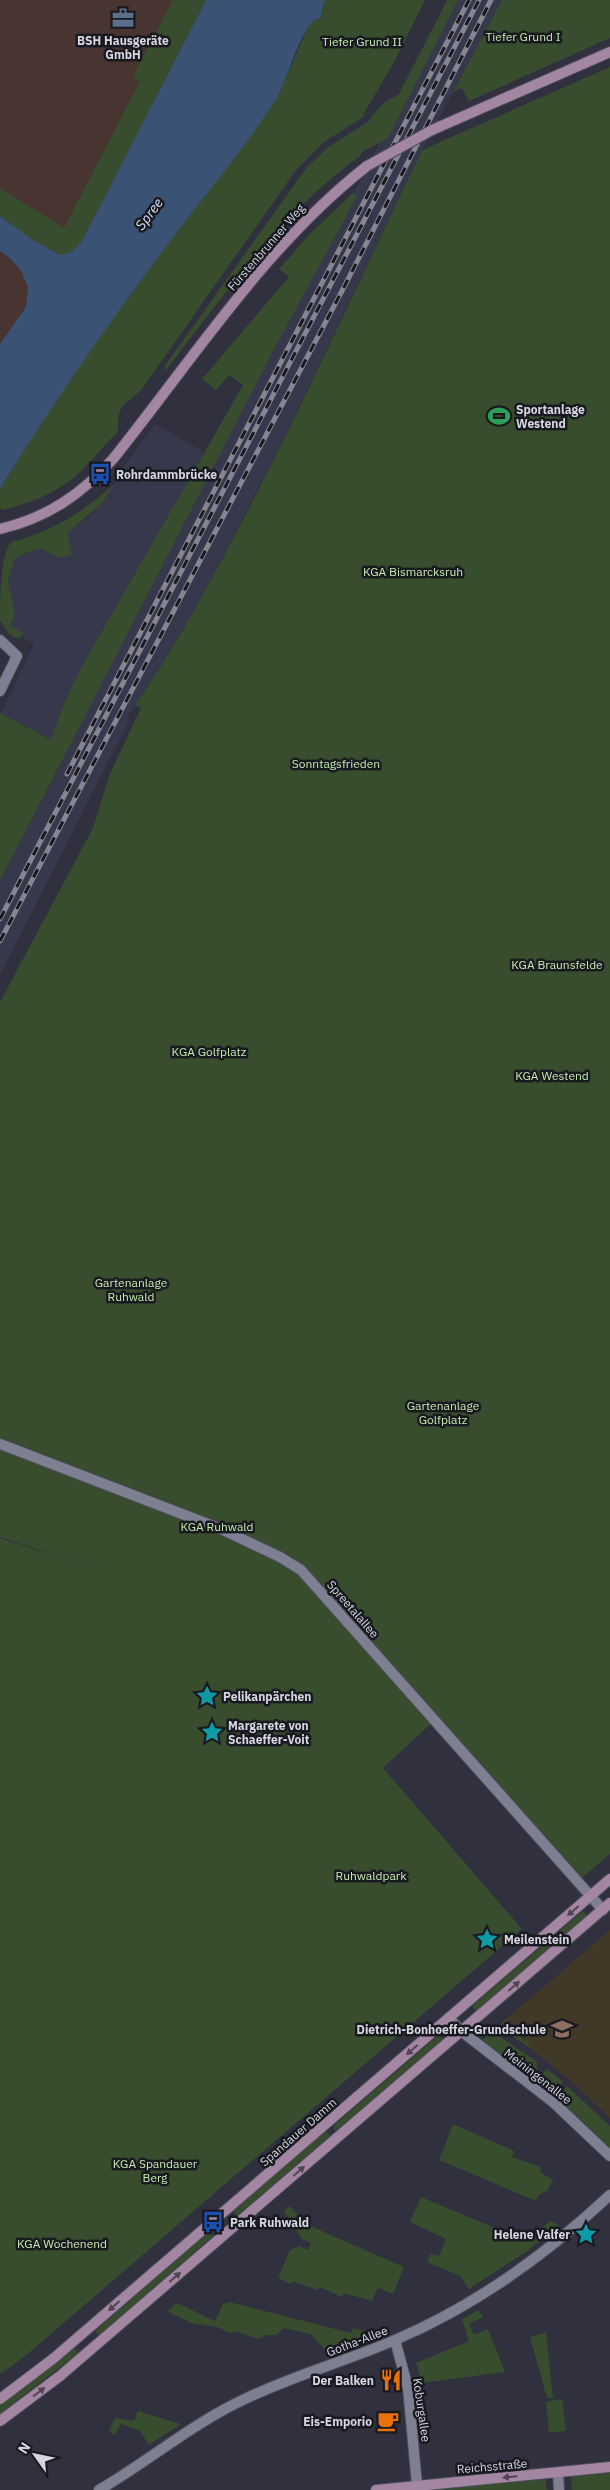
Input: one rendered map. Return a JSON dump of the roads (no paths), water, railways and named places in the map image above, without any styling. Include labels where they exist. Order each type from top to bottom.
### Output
[{"type":"main road","name":"Fürstenbrunner Weg","points":[[0,529],[25,522],[56,509],[91,484],[113,459],[284,243],[322,203],[368,166],[432,130],[610,52]]},
{"type":"main road","name":"Spandauer Damm","points":[[0,2399],[54,2358],[610,1880]]},
{"type":"main road","points":[[0,2421],[60,2376],[606,1906]]},
{"type":"main road","name":"Reichsstraße","points":[[376,2490],[610,2468]]},
{"type":"street","points":[[0,640],[17,656],[0,691]]},
{"type":"street","name":"Spreetalallee","points":[[0,1444],[221,1529],[280,1556],[301,1570],[591,1896],[606,1906]]},
{"type":"street","name":"Meiningenallee","points":[[449,2018],[461,2031],[553,2102],[610,2156]]},
{"type":"street","name":"Gotha-Allee","points":[[99,2490],[202,2424],[247,2398],[395,2340],[483,2294],[566,2234],[610,2195]]},
{"type":"street","name":"Koburgallee","points":[[395,2340],[408,2388],[417,2485]]},
{"type":"street","points":[[558,2473],[560,2490]]},
{"type":"water","name":"Spree","points":[[206,0],[325,0],[320,18],[314,21],[308,28],[302,39],[278,96],[241,150],[174,236],[106,329],[62,392],[0,489],[0,344],[26,307],[28,288],[22,272],[10,258],[0,251],[0,216],[30,238],[60,255],[70,253],[82,241]]},
{"type":"railway","points":[[67,774],[469,0]]},
{"type":"railway","points":[[0,919],[479,0]]},
{"type":"railway","points":[[0,941],[343,289],[491,0]]},
{"type":"place","name":"BSH Hausgeräte GmbH","points":[[123,18]]},
{"type":"place","name":"Sportanlage Westend","points":[[499,416]]},
{"type":"place","name":"Rohrdammbrücke","points":[[100,474]]},
{"type":"place","name":"Pelikanpärchen","points":[[207,1696]]},
{"type":"place","name":"Margarete von Schaeffer-Voit","points":[[212,1732]]},
{"type":"place","name":"Meilenstein","points":[[487,1939]]},
{"type":"place","name":"Dietrich-Bonhoeffer-Grundschule","points":[[562,2029]]},
{"type":"place","name":"Park Ruhwald","points":[[213,2222]]},
{"type":"place","name":"Helene Valfer","points":[[586,2234]]},
{"type":"place","name":"Der Balken","points":[[391,2380]]},
{"type":"place","name":"Eis-Emporio","points":[[388,2421]]},
{"type":"park label","name":"Tiefer Grund I","points":[[523,36]]},
{"type":"park label","name":"Tiefer Grund II","points":[[362,41]]},
{"type":"park label","name":"KGA Bismarcksruh","points":[[413,571]]},
{"type":"park label","name":"Sonntagsfrieden","points":[[336,763]]},
{"type":"park label","name":"KGA Braunsfelde","points":[[557,964]]},
{"type":"park label","name":"KGA Golfplatz","points":[[209,1051]]},
{"type":"park label","name":"KGA Westend","points":[[552,1075]]},
{"type":"park label","name":"Gartenanlage Ruhwald","points":[[131,1289]]},
{"type":"park label","name":"Gartenanlage Golfplatz","points":[[443,1412]]},
{"type":"park label","name":"KGA Ruhwald","points":[[217,1526]]},
{"type":"park label","name":"Ruhwaldpark","points":[[371,1875]]},
{"type":"park label","name":"KGA Spandauer Berg","points":[[155,2170]]},
{"type":"park label","name":"KGA Wochenend","points":[[62,2243]]}]
